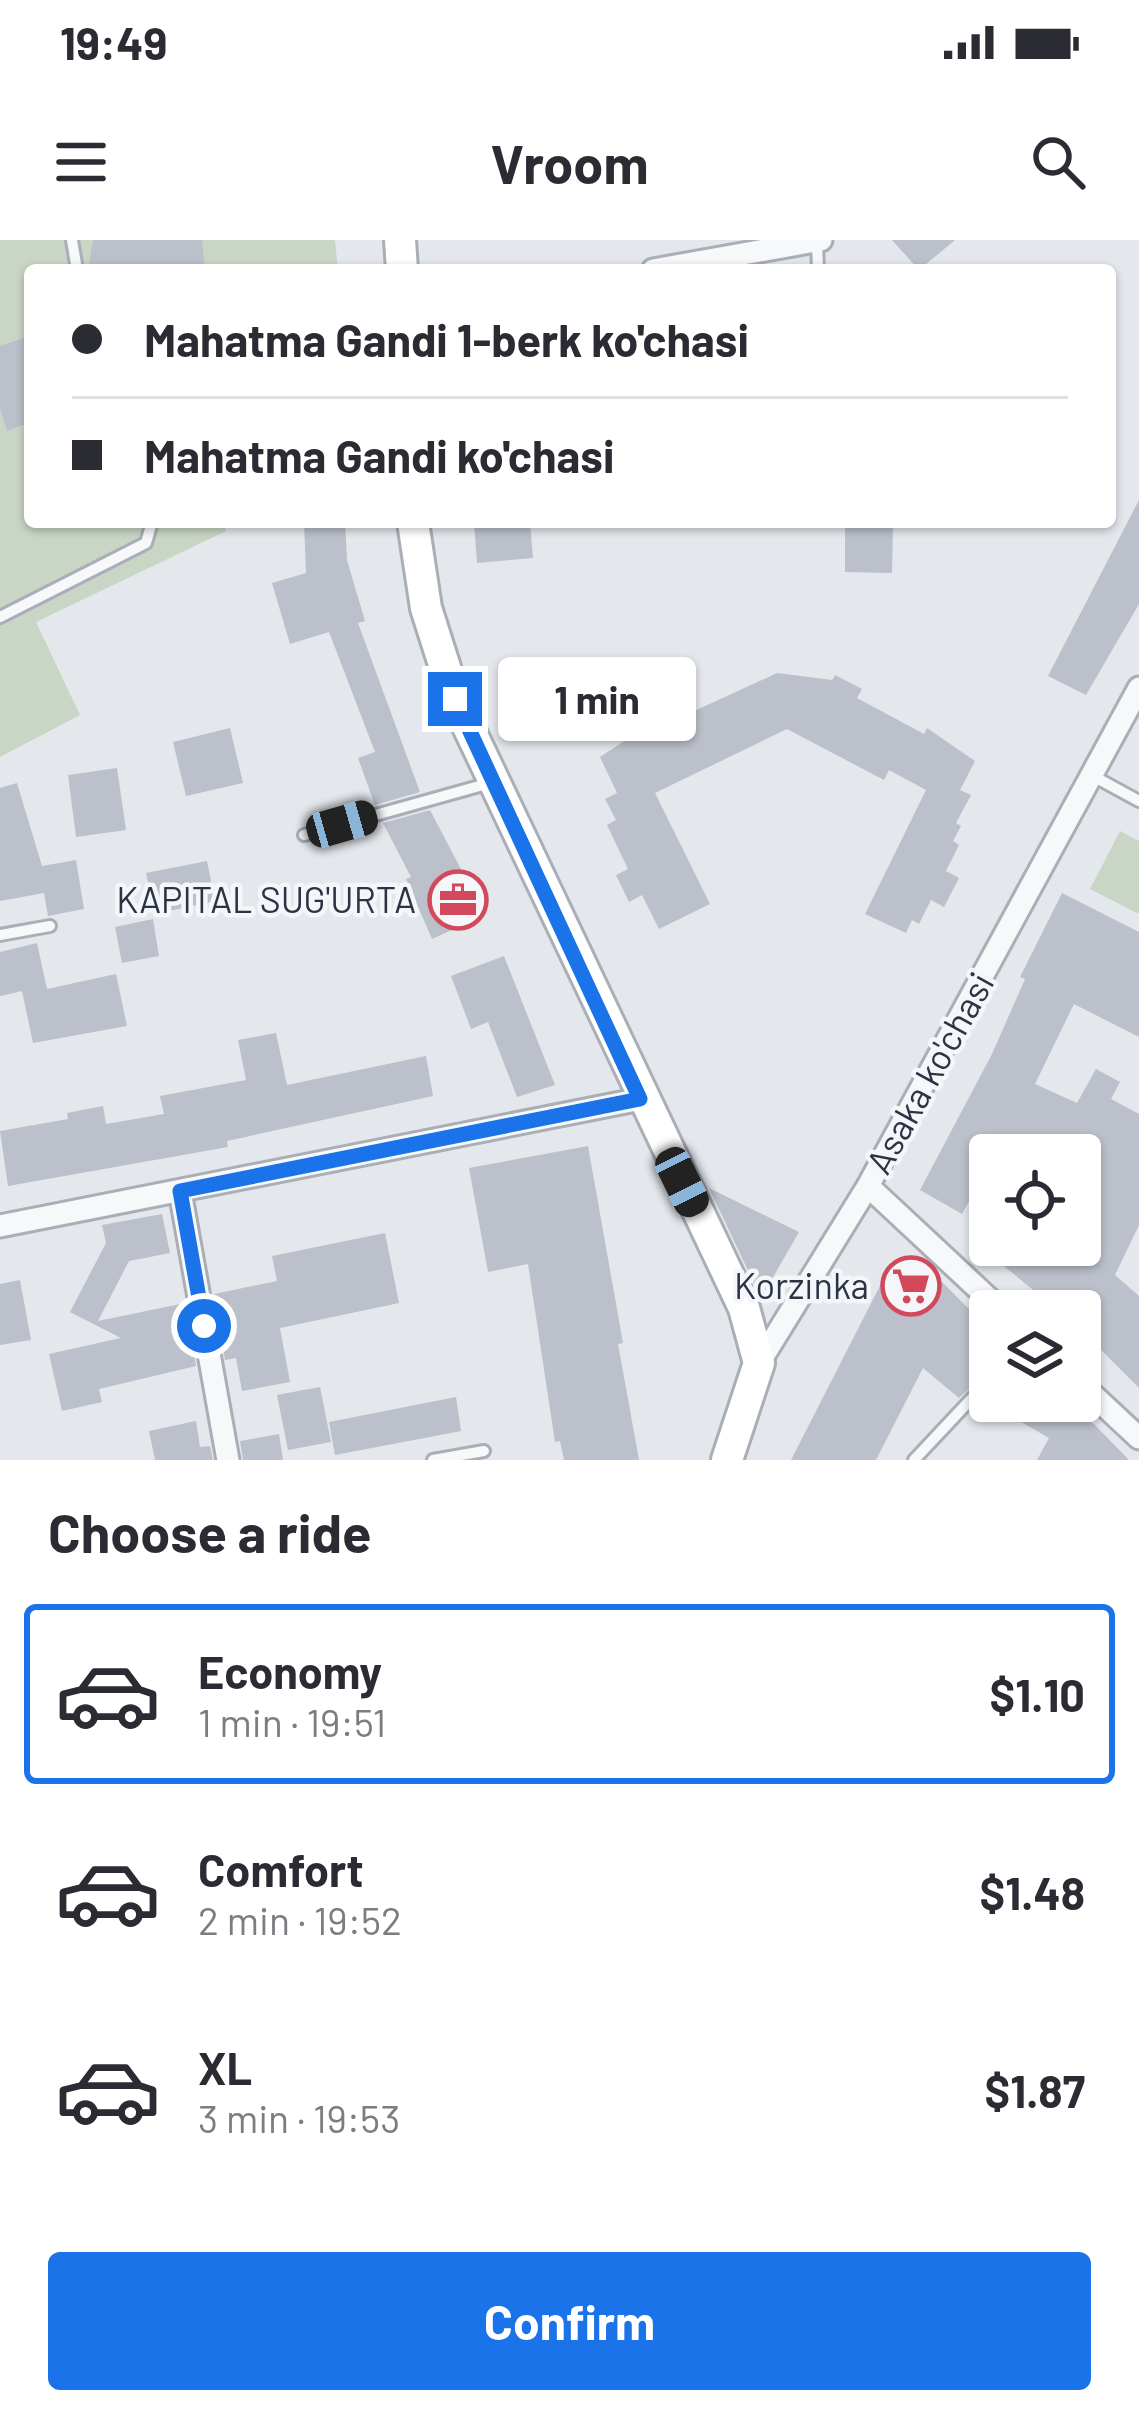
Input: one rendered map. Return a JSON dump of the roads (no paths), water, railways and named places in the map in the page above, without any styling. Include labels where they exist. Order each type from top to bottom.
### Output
[{"type":"street","points":[[689,264],[819,242]]},
{"type":"street","points":[[414,528],[426,608],[455,699],[640,1099],[744,1308],[759,1363]]},
{"type":"street","name":"Asaka ko'chasi","points":[[728,1460],[759,1363],[868,1186],[1139,688]]},
{"type":"street","points":[[0,1226],[640,1099]]},
{"type":"street","points":[[868,1186],[979,1290]]},
{"type":"street","points":[[180,1191],[228,1460]]},
{"type":"street","points":[[1101,1402],[1132,1431],[1139,1405]]},
{"type":"lane","points":[[0,617],[146,543],[150,528]]},
{"type":"lane","points":[[1094,776],[1139,801]]},
{"type":"lane","points":[[304,835],[494,782]]},
{"type":"lane","points":[[0,935],[50,926]]},
{"type":"lane","points":[[914,1460],[969,1401]]},
{"type":"lane","points":[[433,1460],[484,1451]]},
{"type":"place","name":"KAPITAL SUG'URTA","points":[[458,900]]},
{"type":"place","name":"Korzinka","points":[[911,1286]]}]
